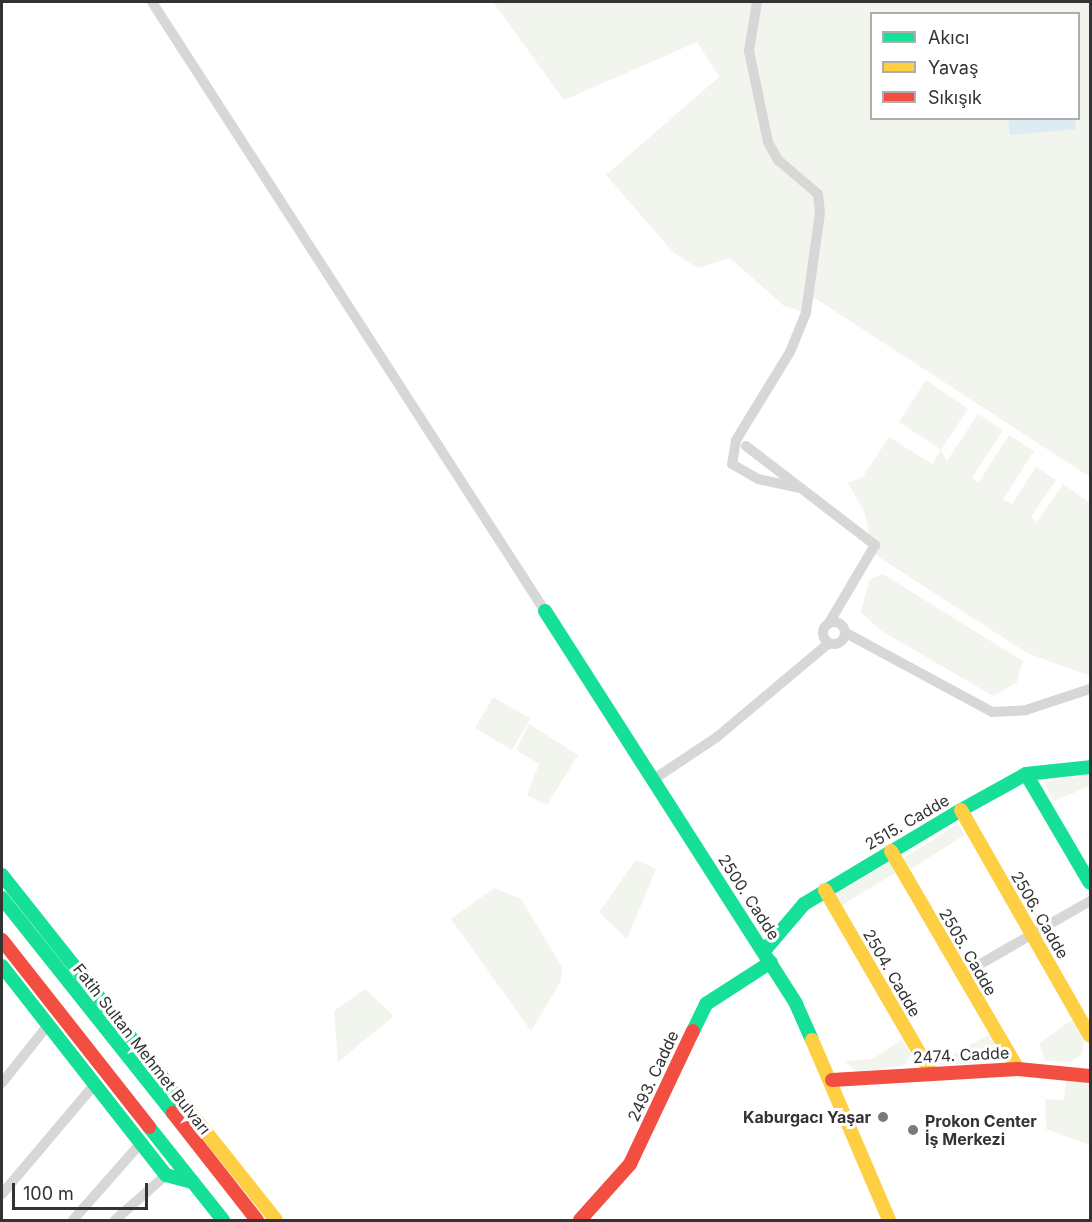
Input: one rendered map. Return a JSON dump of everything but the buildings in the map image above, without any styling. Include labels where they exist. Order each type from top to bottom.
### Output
[{"type":"main road","name":"2500. Cadde","points":[[545,611],[768,956],[832,1080],[889,1221]]},
{"type":"main road","name":"2515. Cadde","points":[[768,956],[793,915],[825,890],[891,851],[1026,774],[1090,767]]},
{"type":"main road","points":[[1026,774],[1090,884]]},
{"type":"main road","name":"2506. Cadde","points":[[961,810],[1090,1036]]},
{"type":"main road","name":"2505. Cadde","points":[[891,851],[1018,1069]]},
{"type":"main road","points":[[2,875],[276,1221]]},
{"type":"main road","name":"2504. Cadde","points":[[825,890],[931,1073]]},
{"type":"main road","name":"Fatih Sultan Mehmet Bulvarı","points":[[2,898],[257,1221]]},
{"type":"main road","points":[[2,940],[223,1221]]},
{"type":"main road","name":"2493. Cadde","points":[[582,1220],[630,1164],[706,1004],[768,956]]},
{"type":"main road","points":[[2,966],[166,1175],[193,1182]]},
{"type":"main road","name":"2474. Cadde","points":[[832,1080],[1018,1069],[1090,1076]]},
{"type":"street","points":[[152,2],[545,611]]},
{"type":"street","points":[[757,2],[749,51],[768,142],[777,160],[818,194],[820,213],[806,313],[731,454],[739,472],[800,488]]},
{"type":"street","points":[[746,446],[784,470],[800,488],[875,545],[845,596],[836,630],[829,643],[794,668]]},
{"type":"street","points":[[836,630],[992,712],[1026,710],[1090,689]]},
{"type":"street","points":[[654,779],[717,737],[836,630]]},
{"type":"street","points":[[963,974],[1090,901]]},
{"type":"street","points":[[2,1083],[48,1025]]},
{"type":"street","points":[[2,1194],[95,1084]]},
{"type":"street","points":[[73,1221],[140,1144]]},
{"type":"street","points":[[115,1221],[166,1175]]},
{"type":"shaded area","points":[[493,2],[1090,2],[1090,477],[810,295],[806,313],[784,306],[730,258],[698,268],[674,253],[606,175],[719,77],[697,42],[564,100]]},
{"type":"shaded area","points":[[1008,120],[1075,120],[1076,129],[1010,135]]},
{"type":"shaded area","points":[[926,380],[968,409],[941,450],[899,422]]},
{"type":"shaded area","points":[[978,414],[1003,430],[972,478],[979,482],[1009,435],[1034,451],[1003,499],[1012,504],[1036,467],[1056,480],[1031,517],[1037,522],[1063,484],[1090,503],[1090,676],[1027,653],[874,554],[864,511],[848,483],[862,478],[889,437],[932,464],[941,450],[947,461]]},
{"type":"shaded area","points":[[883,574],[1023,661],[1017,682],[993,696],[880,630],[861,612],[869,580]]},
{"type":"shaded area","points":[[493,697],[530,718],[512,750],[475,728]]},
{"type":"shaded area","points":[[529,724],[578,755],[547,805],[527,795],[539,764],[516,750]]},
{"type":"shaded area","points":[[1090,774],[1090,786],[1054,801],[1043,782]]},
{"type":"shaded area","points":[[958,824],[965,835],[911,869],[904,858]]},
{"type":"shaded area","points":[[636,860],[656,869],[627,939],[599,912]]},
{"type":"shaded area","points":[[892,861],[898,871],[842,905],[835,895]]},
{"type":"shaded area","points":[[494,888],[521,899],[562,967],[561,981],[531,1031],[451,919]]},
{"type":"shaded area","points":[[365,989],[394,1016],[338,1062],[334,1011]]},
{"type":"shaded area","points":[[1073,1019],[1084,1039],[1082,1054],[1071,1062],[1045,1061],[1039,1044]]},
{"type":"shaded area","points":[[992,1033],[999,1047],[993,1063],[934,1065]]},
{"type":"shaded area","points":[[902,1040],[911,1054],[905,1065],[857,1072],[845,1061],[872,1059]]},
{"type":"shaded area","points":[[1066,1078],[1090,1084],[1090,1145],[1046,1129],[1045,1099],[1064,1100]]},
{"type":"traffic: fast","points":[[545,611],[796,1004],[812,1040]]},
{"type":"traffic: fast","points":[[764,951],[804,904],[961,810],[1026,774],[1090,767]]},
{"type":"traffic: fast","points":[[1026,774],[1090,883]]},
{"type":"traffic: fast","points":[[2,875],[183,1103]]},
{"type":"traffic: fast","points":[[2,898],[173,1113]]},
{"type":"traffic: fast","points":[[693,1031],[706,1004],[771,962]]},
{"type":"traffic: fast","points":[[2,966],[166,1175],[193,1182]]},
{"type":"traffic: fast","points":[[149,1127],[223,1220]]},
{"type":"traffic: slow","points":[[961,810],[1090,1036]]},
{"type":"traffic: slow","points":[[891,851],[1018,1069]]},
{"type":"traffic: slow","points":[[825,890],[931,1073]]},
{"type":"traffic: slow","points":[[812,1040],[889,1220]]},
{"type":"traffic: slow","points":[[183,1103],[276,1220]]},
{"type":"traffic: jam","points":[[2,940],[149,1127]]},
{"type":"traffic: jam","points":[[580,1220],[630,1164],[693,1031]]},
{"type":"traffic: jam","points":[[832,1080],[1018,1069],[1090,1076]]},
{"type":"traffic: jam","points":[[173,1113],[257,1220]]},
{"type":"place","name":"Kaburgacı Yaşar","points":[[883,1117]]},
{"type":"place","name":"Prokon Center İş Merkezi","points":[[913,1130]]}]
